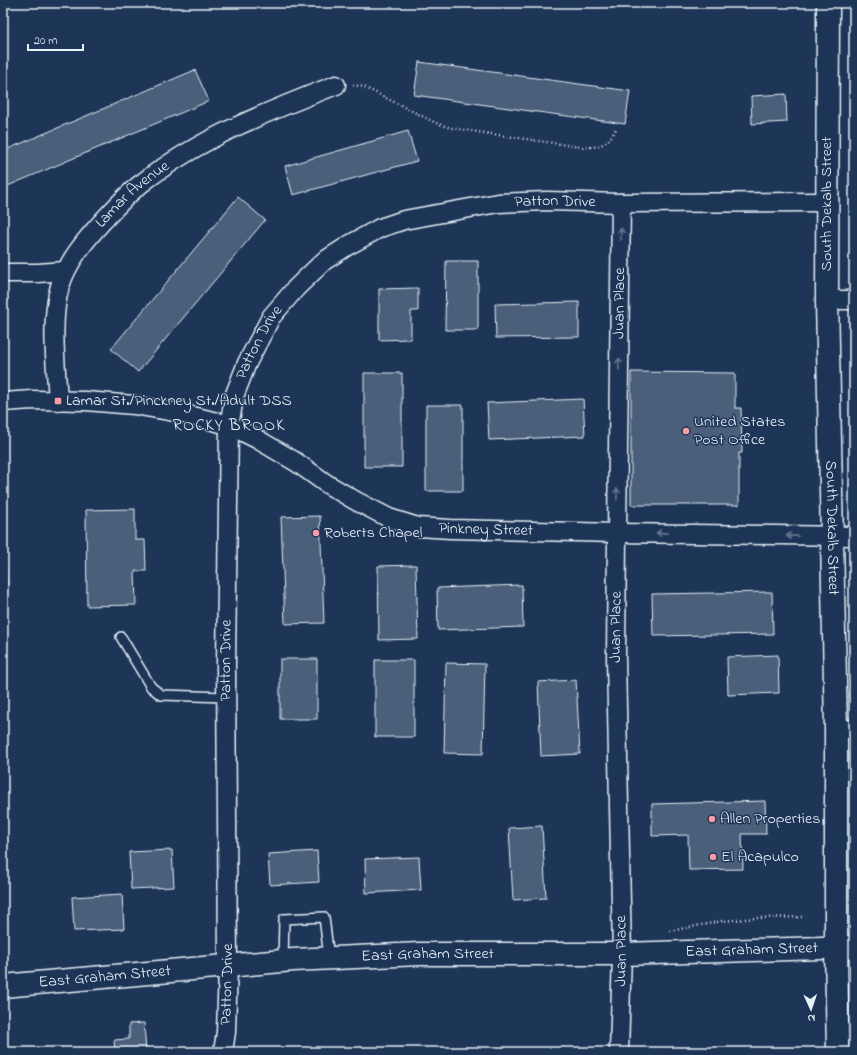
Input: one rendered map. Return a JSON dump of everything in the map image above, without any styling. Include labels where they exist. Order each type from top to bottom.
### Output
[{"type":"main road","name":"South Dekalb Street","points":[[828,3],[827,300],[831,536],[845,729],[845,947],[838,1052]]},
{"type":"main road","name":"East Graham Street","points":[[3,986],[283,960],[419,954],[622,954],[845,947]]},
{"type":"street","name":"Lamar Avenue","points":[[58,401],[54,345],[56,306],[65,271],[85,240],[114,209],[141,184],[175,159],[214,137],[336,85]]},
{"type":"street","name":"Patton Drive","points":[[223,1052],[226,1032],[228,966],[226,697],[229,425],[237,388],[247,363],[271,317],[296,288],[319,266],[349,245],[380,228],[404,220],[498,202],[828,202]]},
{"type":"street","name":"Juan Place","points":[[619,1052],[622,954],[616,658],[621,203]]},
{"type":"street","points":[[3,273],[65,271]]},
{"type":"street","points":[[827,300],[854,300]]},
{"type":"street","name":"Pinkney Street","points":[[3,402],[32,400],[86,401],[134,405],[180,413],[229,425],[258,439],[356,501],[390,518],[418,527],[617,533],[854,536]]},
{"type":"lane","points":[[121,637],[151,687],[161,695],[226,697]]},
{"type":"lane","points":[[283,960],[284,920],[324,917],[329,958]]},
{"type":"path","points":[[336,85],[364,87],[436,123],[451,128],[590,148],[602,145],[611,139],[616,129]]},
{"type":"building","points":[[419,62],[630,91],[625,124],[414,95]]},
{"type":"building","points":[[195,70],[209,101],[3,188],[3,151]]},
{"type":"building","points":[[786,94],[787,122],[752,124],[751,96]]},
{"type":"building","points":[[408,131],[417,161],[293,195],[285,166]]},
{"type":"building","points":[[238,197],[265,220],[138,372],[111,349]]},
{"type":"building","points":[[446,261],[478,261],[478,330],[445,330]]},
{"type":"building","points":[[418,288],[418,311],[411,311],[411,339],[379,340],[379,289]]},
{"type":"building","points":[[579,302],[579,337],[496,338],[495,304]]},
{"type":"building","name":"United States Post Office","points":[[631,372],[735,373],[735,408],[741,408],[742,453],[739,453],[739,505],[631,505]]},
{"type":"building","points":[[364,373],[402,373],[402,467],[364,467]]},
{"type":"building","points":[[583,399],[585,436],[489,440],[487,403]]},
{"type":"building","points":[[426,405],[463,405],[463,491],[426,491]]},
{"type":"building","points":[[135,509],[135,540],[145,540],[146,571],[135,571],[136,605],[87,606],[86,510]]},
{"type":"building","points":[[3,516],[7,585],[3,585]]},
{"type":"building","points":[[320,516],[324,623],[285,624],[281,517]]},
{"type":"building","points":[[416,565],[418,639],[379,640],[378,566]]},
{"type":"building","points":[[522,585],[523,627],[438,630],[437,588]]},
{"type":"building","points":[[772,592],[773,634],[653,636],[652,594]]},
{"type":"building","points":[[778,655],[779,693],[728,695],[727,657]]},
{"type":"building","points":[[280,659],[317,659],[317,719],[280,719]]},
{"type":"building","points":[[375,660],[414,660],[414,737],[375,737]]},
{"type":"building","points":[[446,663],[485,664],[483,754],[444,753]]},
{"type":"building","points":[[576,680],[580,754],[541,756],[538,682]]},
{"type":"building","points":[[765,801],[766,834],[742,834],[743,869],[689,870],[688,835],[652,836],[652,804]]},
{"type":"building","points":[[542,826],[546,898],[513,900],[509,828]]},
{"type":"building","points":[[172,850],[174,887],[131,889],[129,852]]},
{"type":"building","points":[[317,851],[319,882],[270,885],[268,854]]},
{"type":"building","points":[[419,857],[421,890],[366,893],[365,859]]},
{"type":"building","points":[[122,894],[124,929],[74,931],[72,897]]},
{"type":"building","points":[[144,1023],[146,1052],[115,1052],[114,1040],[129,1039],[129,1024]]},
{"type":"place","name":"Lamar St./Pinckney St./Adult DSS","points":[[58,401]]},
{"type":"place","name":"United States Post Office","points":[[686,431]]},
{"type":"place","name":"Roberts Chapel","points":[[316,533]]},
{"type":"place","name":"Allen Properties","points":[[712,819]]},
{"type":"place","name":"El Acapulco","points":[[713,857]]},
{"type":"district","name":"ROCKY BROOK","points":[[229,425]]}]
